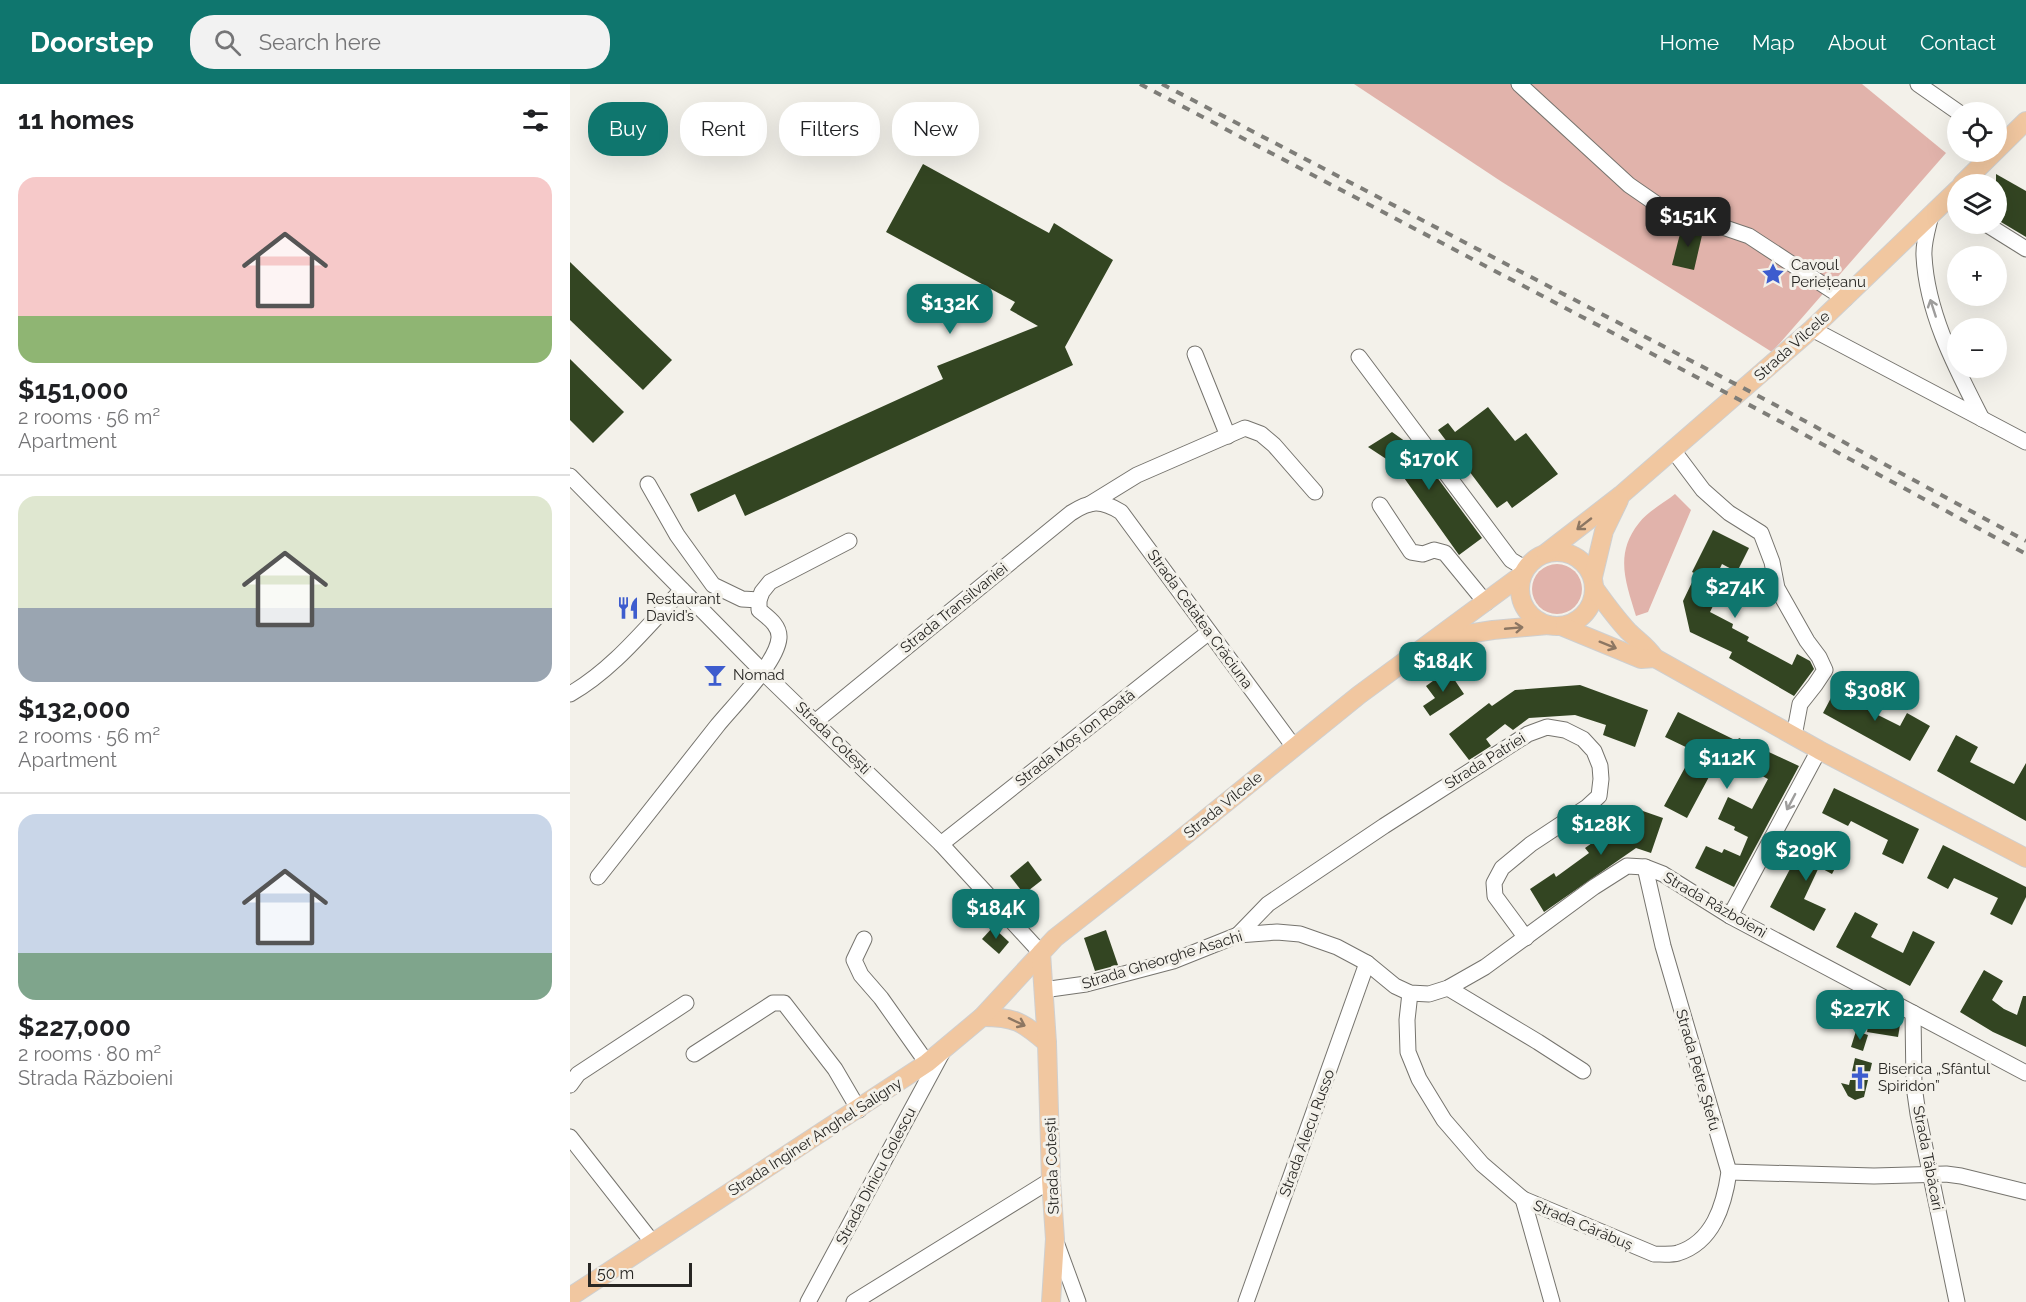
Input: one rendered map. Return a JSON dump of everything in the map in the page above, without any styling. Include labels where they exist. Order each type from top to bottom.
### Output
[{"type":"main road","points":[[2007,137],[2026,122]]},
{"type":"main road","points":[[1971,174],[1982,162]]},
{"type":"main road","name":"Strada Vîlcele","points":[[1546,553],[1621,495],[1812,329],[1930,215],[1947,202]]},
{"type":"main road","name":"Strada Vîlcele","points":[[1594,583],[1604,531],[1621,495]]},
{"type":"main road","points":[[1655,658],[1641,658],[1540,621],[1531,615],[1521,596],[1520,585],[1531,562],[1546,553],[1558,551],[1569,553],[1588,567],[1594,583],[1619,621],[1646,645],[1655,658],[1819,750],[2026,858]]},
{"type":"main road","name":"Strada Vîlcele","points":[[1041,953],[1055,938],[1359,695],[1525,572]]},
{"type":"main road","points":[[1556,625],[1572,623],[1581,618],[1593,599],[1594,583]]},
{"type":"main road","name":"Strada Vîlcele","points":[[1437,639],[1483,631],[1556,625]]},
{"type":"main road","points":[[1041,953],[1043,990]]},
{"type":"main road","name":"Strada Inginer Anghel Saligny","points":[[570,1297],[859,1110],[927,1063],[982,1017],[1041,953]]},
{"type":"main road","name":"Strada Cotești","points":[[1043,990],[1055,1239]]},
{"type":"main road","points":[[982,1017],[1004,1017],[1017,1020],[1047,1043]]},
{"type":"main road","points":[[1051,1302],[1055,1239]]},
{"type":"street","points":[[1519,84],[1629,185],[1658,205],[1749,236],[1845,299]]},
{"type":"street","points":[[1918,84],[1947,104]]},
{"type":"street","points":[[1930,215],[1924,253],[1928,293],[1940,328],[1982,419]]},
{"type":"street","points":[[2002,234],[2026,249]]},
{"type":"street","points":[[1812,329],[2026,442]]},
{"type":"street","points":[[1195,354],[1228,436]]},
{"type":"street","points":[[1359,357],[1499,544],[1525,572]]},
{"type":"street","name":"Strada Transilvaniei","points":[[816,722],[1071,513],[1084,504],[1094,503],[1137,475],[1245,428],[1261,434],[1274,445],[1315,492]]},
{"type":"street","points":[[1673,450],[1703,490],[1729,513],[1761,533],[1772,562],[1777,588],[1825,670],[1800,704],[1794,736]]},
{"type":"street","name":"Strada Cotești","points":[[572,482],[763,672],[941,844],[1041,953]]},
{"type":"street","points":[[648,484],[677,536],[713,585],[742,599],[759,600]]},
{"type":"street","name":"Strada Cetatea Crăciuna","points":[[1094,503],[1108,505],[1121,512],[1294,747]]},
{"type":"street","points":[[1380,505],[1411,552],[1423,554],[1434,550],[1445,553],[1486,603]]},
{"type":"street","points":[[598,877],[721,721],[763,672],[777,648],[780,636],[777,627],[759,610],[759,600],[766,585],[849,541]]},
{"type":"street","points":[[570,694],[589,683],[611,663],[682,590]]},
{"type":"street","name":"Strada Moș Ion Roată","points":[[941,844],[1209,632]]},
{"type":"street","name":"Strada Patriei","points":[[1238,935],[1268,904],[1384,826],[1528,734],[1547,727],[1565,730],[1583,739],[1594,751],[1600,766],[1601,779],[1599,796],[1587,807],[1531,844],[1502,868],[1494,882],[1495,896],[1526,938]]},
{"type":"street","points":[[1730,916],[1819,750]]},
{"type":"street","name":"Strada Războieni","points":[[1410,993],[1429,994],[1448,988],[1485,968],[1594,887],[1627,866],[1645,867],[1663,874],[1730,916],[2026,1073]]},
{"type":"street","name":"Strada Petre Ștefu","points":[[1645,867],[1662,946],[1729,1173],[1722,1209],[1711,1229],[1697,1244],[1677,1254]]},
{"type":"street","name":"Strada Gheorghe Asachi","points":[[1043,990],[1086,984],[1173,961],[1238,935],[1277,932],[1300,934],[1337,947],[1367,963],[1395,986],[1410,993]]},
{"type":"street","points":[[864,939],[854,960],[861,975],[881,998],[927,1063]]},
{"type":"street","name":"Strada Alecu Russo","points":[[1246,1302],[1367,963]]},
{"type":"street","points":[[1448,988],[1583,1071]]},
{"type":"street","points":[[1410,993],[1407,1020],[1408,1052],[1419,1079],[1444,1120],[1482,1164],[1523,1199]]},
{"type":"street","points":[[570,1085],[578,1074],[686,1003]]},
{"type":"street","points":[[694,1054],[772,1003],[784,1004],[835,1069],[859,1110]]},
{"type":"street","name":"Strada Tăbăcari","points":[[1913,1013],[1914,1086],[1918,1114],[1957,1302]]},
{"type":"street","name":"Strada Dinicu Golescu","points":[[808,1302],[943,1050]]},
{"type":"street","points":[[570,1137],[653,1243]]},
{"type":"street","points":[[1729,1173],[1961,1176],[2026,1191]]},
{"type":"street","points":[[854,1302],[1051,1180]]},
{"type":"street","name":"Strada Cărăbuș","points":[[1523,1199],[1654,1254],[1677,1254]]},
{"type":"street","name":"Strada Cărăbuș","points":[[1523,1199],[1552,1302]]},
{"type":"street","name":"Strada Cotești","points":[[1055,1239],[1078,1302]]},
{"type":"shaded area","points":[[1354,84],[1862,84],[1946,153],[1772,352],[1502,182]]},
{"type":"shaded area","points":[[1675,494],[1691,510],[1648,612],[1636,616],[1624,569],[1627,546],[1631,535],[1642,519]]},
{"type":"shaded area","points":[[1552,564],[1562,564],[1575,571],[1582,584],[1582,594],[1575,607],[1562,614],[1552,614],[1543,610],[1536,603],[1532,594],[1532,584],[1536,575],[1543,568]]},
{"type":"building","points":[[923,164],[1049,233],[1054,223],[1113,260],[1065,347],[1073,365],[745,516],[735,494],[698,512],[690,494],[943,379],[937,366],[1038,326],[1010,310],[1015,302],[886,232]]},
{"type":"building","points":[[2007,180],[2026,191],[2026,237],[2007,226]]},
{"type":"building","points":[[1682,226],[1703,231],[1694,270],[1672,265]]},
{"type":"building","points":[[570,262],[672,360],[643,390],[570,320]]},
{"type":"building","points":[[570,359],[624,412],[593,443],[570,420]]},
{"type":"building","points":[[1488,407],[1515,441],[1526,433],[1558,474],[1512,508],[1507,501],[1497,508],[1438,430],[1448,423],[1455,432]]},
{"type":"building","points":[[1392,432],[1416,449],[1482,538],[1459,555],[1402,475],[1406,472],[1368,447]]},
{"type":"building","points":[[1713,530],[1749,548],[1737,572],[1722,564],[1713,583],[1721,590],[1710,612],[1733,624],[1732,628],[1749,637],[1747,641],[1792,665],[1797,654],[1810,661],[1814,669],[1794,696],[1729,658],[1732,652],[1690,632],[1683,601],[1696,574],[1692,572]]},
{"type":"building","points":[[1448,670],[1464,694],[1430,716],[1423,706],[1435,698],[1426,686]]},
{"type":"building","points":[[1842,677],[1864,688],[1856,704],[1900,726],[1907,713],[1930,726],[1910,761],[1823,713]]},
{"type":"building","points":[[1580,685],[1648,710],[1635,747],[1603,735],[1606,725],[1575,715],[1529,718],[1513,730],[1505,724],[1486,739],[1491,746],[1469,760],[1449,734],[1489,703],[1492,706],[1515,690]]},
{"type":"building","points":[[1678,712],[1737,741],[1739,738],[1799,766],[1734,887],[1695,868],[1706,846],[1722,853],[1724,849],[1740,856],[1748,837],[1734,830],[1735,827],[1718,819],[1728,797],[1752,809],[1768,779],[1733,761],[1730,766],[1718,760],[1687,818],[1664,806],[1694,751],[1665,737]]},
{"type":"building","points":[[1956,735],[1978,747],[1970,762],[2014,784],[2026,763],[2026,821],[1937,771]]},
{"type":"building","points":[[1834,788],[1919,829],[1903,864],[1882,854],[1888,840],[1851,821],[1848,826],[1822,813]]},
{"type":"building","points":[[1640,810],[1663,818],[1651,853],[1636,848],[1544,912],[1530,889],[1554,873],[1556,877],[1589,853],[1585,848],[1606,833],[1603,829],[1621,815]]},
{"type":"building","points":[[1809,833],[1844,851],[1832,874],[1819,867],[1804,899],[1826,909],[1814,931],[1770,907]]},
{"type":"building","points":[[1943,845],[2026,887],[2026,897],[2012,925],[1990,914],[1998,898],[1954,878],[1948,889],[1927,878]]},
{"type":"building","points":[[1028,861],[1042,880],[1024,894],[1010,876]]},
{"type":"building","points":[[1855,912],[1878,924],[1871,937],[1903,953],[1913,931],[1935,942],[1910,986],[1836,947]]},
{"type":"building","points":[[993,927],[1009,942],[999,954],[982,939]]},
{"type":"building","points":[[1106,930],[1118,965],[1095,971],[1084,938]]},
{"type":"building","points":[[1984,970],[2003,981],[1992,1000],[2004,1009],[2017,1015],[2023,996],[2026,996],[2026,1047],[1993,1032],[1960,1012]]},
{"type":"building","points":[[1870,1014],[1901,1019],[1898,1037],[1867,1032]]},
{"type":"building","points":[[1856,1031],[1868,1035],[1863,1051],[1851,1047]]},
{"type":"building","name":"Biserica „Sfântul Spiridon”","points":[[1855,1058],[1872,1063],[1864,1097],[1855,1100],[1848,1096],[1841,1083],[1849,1085]]},
{"type":"railway","points":[[1140,84],[1757,409],[2026,554]]},
{"type":"railway","points":[[1162,84],[1768,401],[2026,541]]},
{"type":"place","name":"Cavoul Periețeanu","points":[[1773,274]]},
{"type":"place","name":"Restaurant David’s","points":[[628,608]]},
{"type":"place","name":"Nomad","points":[[715,675]]},
{"type":"place","name":"Biserica „Sfântul Spiridon”","points":[[1860,1078]]}]
